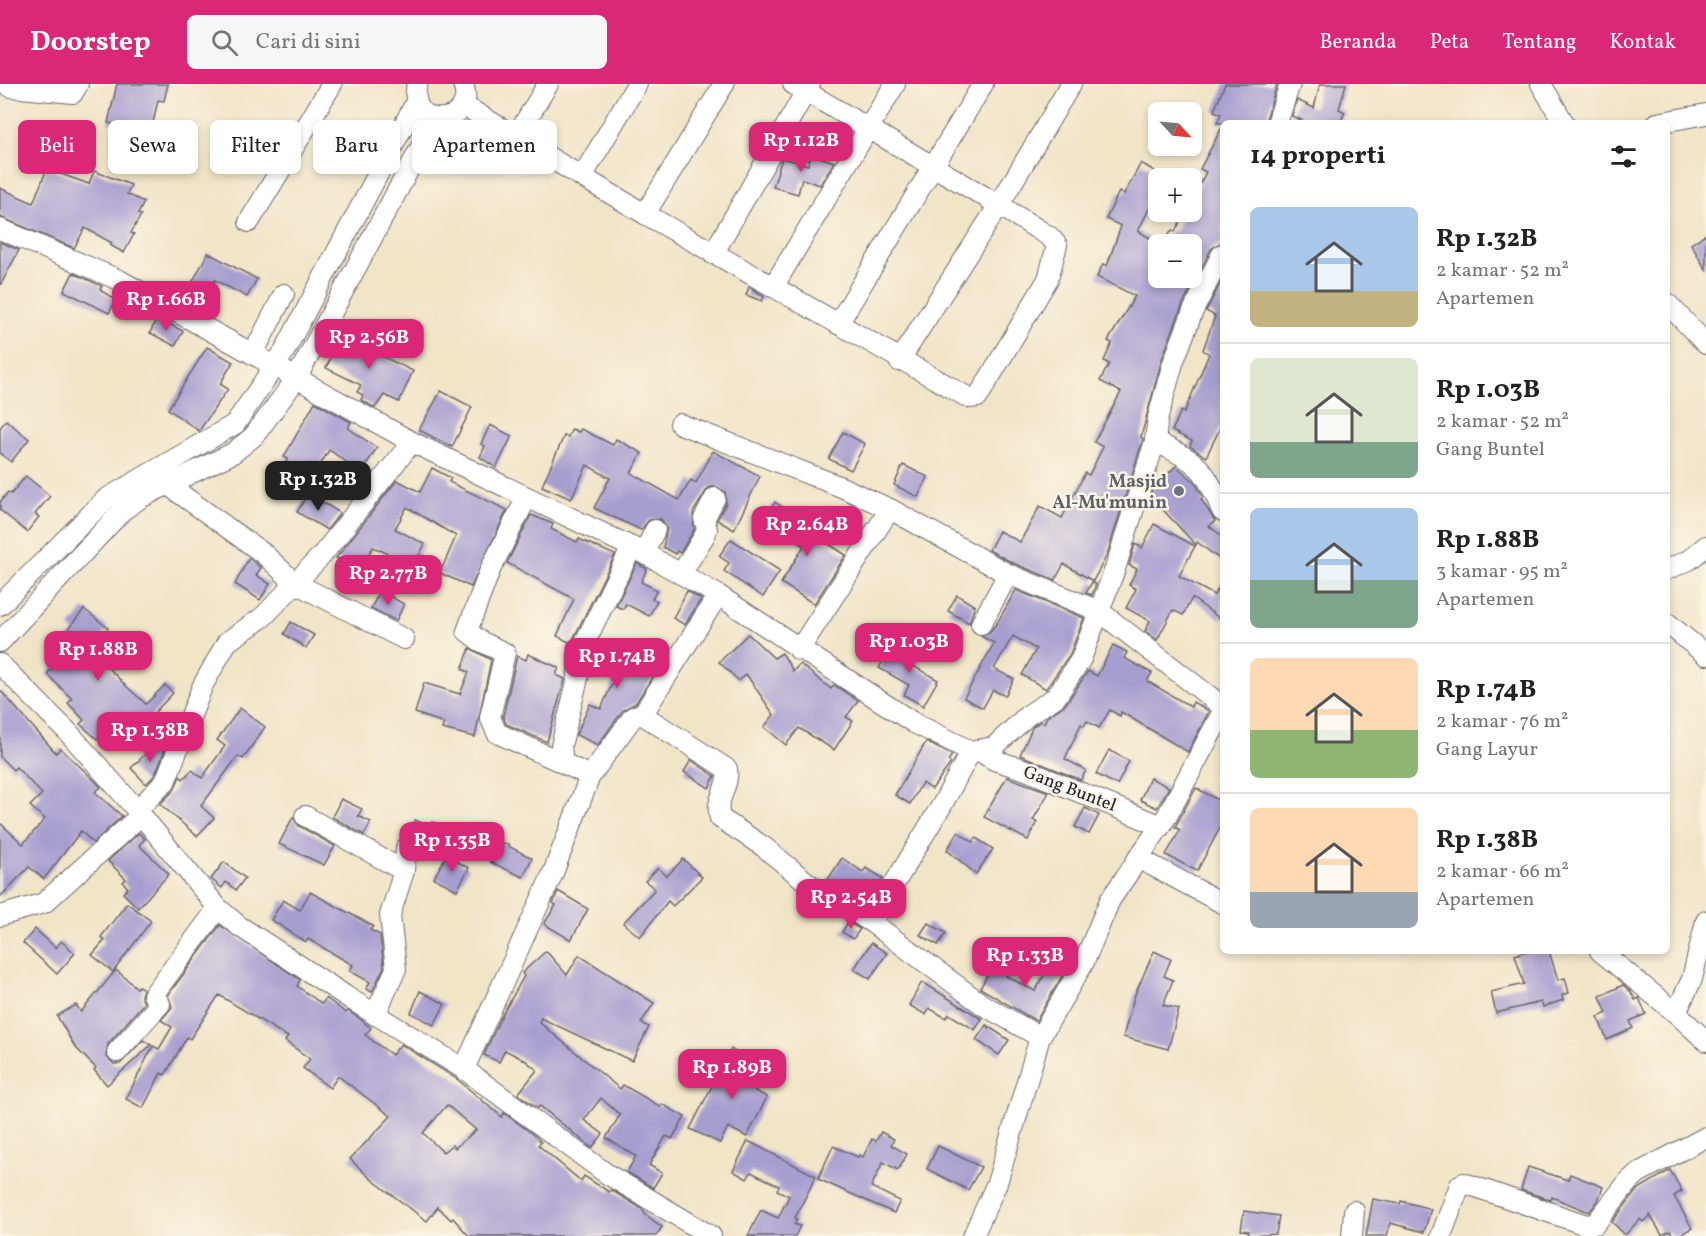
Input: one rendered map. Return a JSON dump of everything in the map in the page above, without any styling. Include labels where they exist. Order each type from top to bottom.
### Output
[{"type":"street","points":[[5,84],[11,87],[74,93],[78,84]]},
{"type":"street","points":[[249,222],[332,84]]},
{"type":"street","points":[[417,93],[428,116],[436,119],[452,116],[463,105],[465,97],[463,84]]},
{"type":"street","points":[[527,120],[549,84]]},
{"type":"street","points":[[582,177],[638,84]]},
{"type":"street","points":[[645,214],[724,84]]},
{"type":"street","points":[[773,287],[895,84]]},
{"type":"street","points":[[838,324],[983,84]]},
{"type":"street","points":[[899,361],[999,205],[1071,84]]},
{"type":"street","points":[[1278,120],[1290,84]]},
{"type":"street","points":[[1541,84],[1562,120]]},
{"type":"street","points":[[557,162],[713,254],[838,324],[899,361],[969,398],[978,397],[1048,279],[1057,254],[1057,245],[1050,237],[999,205],[803,86],[713,254]]},
{"type":"street","points":[[0,605],[106,499],[229,429],[243,414],[274,367],[417,93]]},
{"type":"street","points":[[463,105],[488,120]]},
{"type":"street","points":[[1670,121],[1706,114]]},
{"type":"street","points":[[0,642],[106,525],[142,497],[233,453],[247,443],[296,379],[436,119]]},
{"type":"street","name":"Gang Buntel","points":[[0,229],[119,280],[412,442],[638,550],[718,595],[914,723],[994,760],[1026,770],[1161,826]]},
{"type":"street","points":[[871,922],[975,751],[994,747],[1028,715],[1056,697],[1081,659],[1115,569],[1155,441],[1158,417],[1176,354],[1220,258]]},
{"type":"street","points":[[253,354],[284,294]]},
{"type":"street","points":[[1670,306],[1706,344]]},
{"type":"street","points":[[680,424],[839,486],[890,510],[1008,574],[1099,611],[1220,704]]},
{"type":"street","points":[[1155,441],[1198,464],[1211,484],[1220,506]]},
{"type":"street","points":[[0,916],[44,903],[139,812],[165,782],[203,685],[226,642],[255,624],[322,555],[412,442]]},
{"type":"street","points":[[168,485],[264,554],[295,583],[404,639]]},
{"type":"street","points":[[527,497],[490,570],[467,631],[480,641],[505,653],[490,717],[497,733],[590,776]]},
{"type":"street","points":[[681,574],[705,535],[707,529],[704,519],[715,498]]},
{"type":"street","points":[[799,650],[890,510]]},
{"type":"street","points":[[563,763],[561,746],[578,678],[578,656],[638,550],[655,530]]},
{"type":"street","points":[[1670,568],[1689,560],[1706,546]]},
{"type":"street","points":[[981,624],[1008,574]]},
{"type":"street","points":[[464,1069],[553,873],[590,776],[633,717],[644,713],[718,595]]},
{"type":"street","points":[[1670,625],[1706,655]]},
{"type":"street","points":[[0,664],[68,732],[139,812],[218,908],[239,926],[375,1015],[464,1069],[607,1174],[711,1236]]},
{"type":"street","points":[[644,713],[646,717],[727,769],[727,784],[718,805],[720,818],[764,847],[809,884],[871,922],[983,1005],[1040,1037]]},
{"type":"street","points":[[973,1236],[997,1183],[1040,1037],[1084,962],[1110,900],[1161,826],[1220,717]]},
{"type":"street","points":[[305,816],[404,871]]},
{"type":"street","points":[[375,1015],[396,969],[390,915],[404,871],[406,848]]},
{"type":"street","points":[[1138,858],[1220,902]]},
{"type":"street","points":[[117,1052],[160,1004],[153,995],[218,908]]},
{"type":"street","points":[[1676,1013],[1692,979],[1706,921]]},
{"type":"street","points":[[1604,954],[1676,1013],[1702,1029]]},
{"type":"street","points":[[1441,1236],[1460,1185],[1464,1183],[1586,1225],[1595,1224],[1628,1182],[1638,1173],[1706,1137]]},
{"type":"street","points":[[1352,1236],[1354,1211]]},
{"type":"building","points":[[117,84],[168,84],[164,101],[158,100],[154,120],[109,120]]},
{"type":"building","points":[[1225,84],[1277,84],[1266,120],[1220,120],[1220,123],[1217,123],[1221,114],[1214,111]]},
{"type":"building","points":[[1320,84],[1346,84],[1339,109],[1345,112],[1341,120],[1301,120],[1292,116],[1297,100],[1314,108]]},
{"type":"building","points":[[1220,131],[1220,243],[1211,249],[1202,267],[1202,234],[1169,234],[1172,230],[1175,232],[1180,222],[1202,222],[1202,180],[1206,172],[1201,168]]},
{"type":"building","points":[[811,154],[834,162],[820,185],[802,179],[798,194],[773,187],[782,158],[808,165]]},
{"type":"building","points":[[1141,163],[1150,168],[1148,211],[1138,231],[1148,237],[1148,288],[1191,288],[1162,359],[1141,437],[1143,439],[1107,555],[1093,581],[1064,564],[1055,580],[1013,563],[989,550],[999,531],[1020,542],[1040,506],[1062,518],[1085,473],[1089,475],[1103,447],[1094,442],[1121,392],[1100,381],[1109,364],[1104,361],[1112,343],[1108,341],[1135,296],[1097,277],[1103,264],[1107,266],[1121,226],[1106,219],[1119,192],[1124,194]]},
{"type":"building","points":[[96,172],[131,185],[127,194],[144,202],[138,214],[141,215],[131,233],[134,234],[124,253],[110,245],[112,243],[85,228],[74,248],[0,217],[0,188],[33,203],[45,174],[61,174],[89,184]]},
{"type":"building","points":[[1706,234],[1706,270],[1691,244]]},
{"type":"building","points":[[0,242],[19,250],[0,286]]},
{"type":"building","points":[[208,253],[257,279],[247,297],[215,280],[209,291],[192,283]]},
{"type":"building","points":[[73,273],[102,286],[100,289],[103,292],[116,300],[109,313],[64,291]]},
{"type":"building","points":[[1220,283],[1220,428],[1206,457],[1190,446],[1192,441],[1172,431],[1181,411],[1184,413],[1209,354],[1203,350],[1215,316],[1206,311]]},
{"type":"building","points":[[749,287],[764,296],[762,301],[746,295]]},
{"type":"building","points":[[157,318],[183,331],[175,346],[150,333]]},
{"type":"building","points":[[345,329],[373,342],[369,350],[413,371],[399,402],[384,395],[375,408],[361,400],[363,395],[357,392],[361,385],[326,368]]},
{"type":"building","points":[[207,347],[233,362],[220,384],[228,389],[199,431],[168,409]]},
{"type":"building","points":[[441,391],[472,407],[452,447],[419,430]]},
{"type":"building","points":[[315,402],[351,422],[348,428],[377,448],[361,472],[329,450],[309,484],[283,468],[288,459],[284,457]]},
{"type":"building","points":[[6,420],[29,439],[11,462],[0,453],[0,428]]},
{"type":"building","points":[[490,425],[512,436],[496,468],[480,457],[485,446],[481,444]]},
{"type":"building","points":[[572,429],[579,432],[581,429],[613,445],[616,439],[642,453],[631,473],[679,500],[691,480],[696,483],[713,451],[760,476],[734,530],[717,520],[726,503],[725,492],[715,486],[708,488],[693,513],[694,530],[680,553],[677,551],[675,554],[663,547],[667,528],[661,519],[649,520],[641,530],[594,508],[610,478],[587,465],[571,499],[542,486],[564,436],[568,437]]},
{"type":"building","points":[[843,432],[865,444],[851,470],[829,459]]},
{"type":"building","points":[[903,465],[928,477],[918,497],[894,485]]},
{"type":"building","points":[[1176,466],[1194,481],[1203,497],[1201,499],[1215,521],[1209,526],[1220,534],[1220,559],[1197,542],[1196,545],[1150,496],[1156,479],[1160,481]]},
{"type":"building","points":[[432,468],[451,478],[449,482],[507,510],[471,587],[440,573],[456,536],[407,507],[395,529],[425,544],[414,565],[373,547],[360,570],[336,558],[397,480],[420,492]]},
{"type":"building","points":[[26,476],[50,496],[35,514],[39,517],[27,532],[0,510],[0,502],[8,492],[11,494]]},
{"type":"building","points":[[308,493],[340,513],[327,530],[297,512]]},
{"type":"building","points":[[775,502],[796,517],[793,521],[846,555],[814,604],[781,583],[804,546],[764,518]]},
{"type":"building","points":[[531,515],[553,524],[551,529],[577,542],[579,539],[615,555],[571,643],[557,636],[574,599],[507,563]]},
{"type":"building","points":[[1154,524],[1195,546],[1179,576],[1214,595],[1220,586],[1220,619],[1192,598],[1183,615],[1173,610],[1157,640],[1145,631],[1150,621],[1126,608],[1136,589],[1129,585],[1137,569],[1129,565],[1135,544],[1142,548]]},
{"type":"building","points":[[731,539],[780,571],[763,597],[724,571],[729,563],[719,556]]},
{"type":"building","points":[[249,558],[261,568],[256,575],[270,584],[260,600],[235,584]]},
{"type":"building","points":[[637,563],[647,569],[641,582],[657,590],[652,599],[657,601],[649,616],[626,604],[623,609],[616,606]]},
{"type":"building","points":[[1092,582],[1096,584],[1092,595],[1086,593]]},
{"type":"building","points":[[1016,590],[1084,618],[1070,654],[1046,689],[1022,675],[1036,649],[1013,636],[994,669],[1014,679],[1005,696],[993,690],[983,708],[964,698],[994,643],[981,636],[988,634],[997,623]]},
{"type":"building","points":[[380,591],[404,604],[396,621],[371,608]]},
{"type":"building","points":[[687,591],[701,599],[685,625],[673,618]]},
{"type":"building","points":[[957,595],[975,606],[969,623],[948,611]]},
{"type":"building","points":[[84,609],[108,628],[90,649],[126,686],[146,704],[165,685],[173,693],[139,729],[121,713],[97,739],[80,724],[84,720],[68,703],[72,699],[47,674],[61,659],[55,652],[74,632],[69,628]]},
{"type":"building","points":[[291,622],[314,635],[306,648],[284,634]]},
{"type":"building","points":[[748,634],[774,658],[782,653],[793,671],[800,664],[831,689],[834,685],[858,701],[846,717],[853,721],[834,750],[799,728],[786,745],[764,727],[774,715],[746,674],[739,681],[719,662]]},
{"type":"building","points":[[894,642],[914,653],[908,663],[938,680],[923,706],[904,695],[909,685],[879,668]]},
{"type":"building","points":[[598,643],[630,657],[634,648],[662,662],[636,703],[623,710],[598,745],[576,735],[590,704],[601,709],[617,673],[590,661]]},
{"type":"building","points":[[1113,645],[1127,652],[1124,658],[1152,673],[1147,681],[1191,707],[1193,702],[1209,711],[1188,752],[1121,712],[1120,716],[1110,710],[1099,728],[1087,721],[1084,726],[1081,724],[1065,759],[1086,770],[1081,780],[1020,755],[1033,726],[1041,721],[1044,723],[1047,717],[1066,704],[1088,671],[1097,676]]},
{"type":"building","points":[[470,648],[491,660],[475,737],[442,729],[444,723],[415,713],[424,683],[460,694],[469,672],[462,669]]},
{"type":"building","points":[[528,654],[559,668],[556,675],[565,679],[547,742],[506,724],[503,716],[517,656],[526,660]]},
{"type":"building","points":[[0,690],[56,753],[60,748],[101,787],[95,792],[122,816],[93,843],[81,831],[44,879],[29,867],[0,897],[0,823],[23,844],[45,819],[30,806],[42,794],[16,767],[13,770],[0,757]]},
{"type":"building","points":[[240,708],[265,727],[243,759],[238,756],[201,806],[214,818],[197,836],[160,804],[174,790],[180,776],[183,779],[192,770],[202,778],[225,746],[217,740]]},
{"type":"building","points":[[160,740],[166,747],[155,775],[146,784],[131,768]]},
{"type":"building","points":[[926,742],[952,755],[948,761],[951,763],[932,789],[922,783],[910,804],[895,795]]},
{"type":"building","points":[[1109,750],[1129,761],[1117,785],[1096,774]]},
{"type":"building","points":[[691,760],[715,776],[709,788],[684,772]]},
{"type":"building","points":[[1007,777],[1049,792],[1033,820],[1037,822],[1028,840],[984,817]]},
{"type":"building","points":[[1150,778],[1169,787],[1157,808],[1140,800]]},
{"type":"building","points":[[1196,788],[1220,801],[1220,828],[1197,871],[1166,855],[1180,830],[1175,827]]},
{"type":"building","points":[[341,799],[362,809],[358,816],[371,822],[364,835],[332,817]]},
{"type":"building","points":[[1085,808],[1099,815],[1089,834],[1075,827]]},
{"type":"building","points":[[293,817],[299,826],[335,846],[324,865],[279,844]]},
{"type":"building","points":[[415,820],[430,827],[432,822],[447,828],[437,849],[410,833]]},
{"type":"building","points":[[958,832],[973,842],[976,838],[993,849],[976,874],[947,850]]},
{"type":"building","points":[[139,833],[145,839],[139,845],[169,874],[138,908],[123,893],[128,888],[123,882],[126,879],[108,861]]},
{"type":"building","points":[[493,842],[508,844],[532,858],[523,877],[490,862]]},
{"type":"building","points":[[446,856],[469,868],[457,890],[434,878]]},
{"type":"building","points":[[842,858],[863,872],[866,868],[883,878],[867,905],[827,881]]},
{"type":"building","points":[[683,859],[702,877],[673,906],[668,901],[640,937],[623,923],[655,889],[645,881],[658,868],[667,876]]},
{"type":"building","points":[[224,862],[245,878],[236,890],[226,882],[222,888],[211,879]]},
{"type":"building","points":[[558,891],[588,909],[571,940],[544,924],[556,905],[553,903]]},
{"type":"building","points":[[310,892],[373,926],[370,930],[380,935],[384,967],[372,992],[366,989],[370,982],[350,971],[353,965],[308,939],[306,942],[271,920],[283,900],[300,910]]},
{"type":"building","points":[[127,903],[151,921],[113,972],[92,955],[105,940],[101,937]]},
{"type":"building","points":[[848,922],[860,929],[853,939],[842,932]]},
{"type":"building","points":[[928,923],[946,933],[938,945],[920,935]]},
{"type":"building","points":[[220,925],[300,980],[297,986],[322,1004],[326,998],[346,1013],[348,1011],[360,1019],[371,1028],[365,1035],[392,1055],[401,1044],[457,1079],[502,1117],[504,1113],[534,1135],[541,1142],[538,1145],[581,1181],[584,1176],[609,1192],[611,1190],[641,1208],[646,1215],[662,1227],[656,1236],[469,1236],[453,1218],[451,1220],[438,1207],[427,1221],[371,1179],[350,1159],[391,1116],[338,1076],[330,1088],[303,1068],[310,1059],[285,1041],[288,1037],[219,995],[190,1039],[187,1037],[165,1075],[161,1073],[143,1108],[126,1099],[153,1046],[159,1049],[172,1027],[161,1020],[172,1007],[168,995]],"holes":[[[447,1105],[476,1130],[455,1148],[452,1145],[443,1152],[423,1133]]]},
{"type":"building","points":[[35,929],[56,948],[61,941],[75,953],[57,974],[23,943]]},
{"type":"building","points":[[871,943],[887,953],[870,979],[854,969]]},
{"type":"building","points":[[546,951],[567,975],[579,955],[654,1003],[641,1023],[649,1027],[632,1061],[541,1018],[539,1022],[620,1089],[623,1085],[661,1107],[662,1104],[685,1117],[672,1139],[666,1136],[649,1165],[662,1173],[653,1188],[627,1172],[636,1156],[606,1138],[620,1115],[601,1098],[584,1120],[603,1134],[592,1148],[540,1106],[538,1108],[518,1094],[537,1070],[526,1061],[505,1050],[499,1062],[484,1055],[500,1019],[524,976],[522,973]]},
{"type":"building","points":[[1154,951],[1171,959],[1164,976],[1173,980],[1163,1005],[1179,1009],[1168,1049],[1123,1037],[1134,997]]},
{"type":"building","points":[[1056,954],[1070,962],[1036,1021],[980,988],[994,964],[1008,972],[1006,976],[1035,991]]},
{"type":"building","points":[[1550,954],[1558,980],[1565,978],[1569,993],[1562,995],[1563,1000],[1543,1007],[1541,1002],[1496,1013],[1491,992],[1524,984],[1515,955]]},
{"type":"building","points":[[116,970],[137,988],[139,986],[143,989],[141,996],[144,1003],[108,1044],[106,1056],[114,1064],[120,1064],[143,1040],[151,1045],[107,1085],[94,1070],[96,1068],[75,1047],[57,1016],[76,1005],[81,1012]]},
{"type":"building","points":[[922,982],[982,1019],[975,1030],[949,1014],[946,1018],[929,1008],[926,1015],[909,1005]]},
{"type":"building","points":[[1623,985],[1631,992],[1635,1000],[1639,998],[1646,1014],[1630,1021],[1633,1028],[1607,1040],[1598,1017],[1607,1013],[1600,996]]},
{"type":"building","points":[[420,991],[445,1004],[434,1025],[411,1013]]},
{"type":"building","points":[[986,1025],[1009,1040],[999,1055],[976,1040]]},
{"type":"building","points":[[731,1049],[766,1073],[755,1091],[767,1097],[747,1137],[728,1127],[720,1143],[690,1129]]},
{"type":"building","points":[[881,1132],[894,1139],[891,1145],[907,1154],[898,1170],[883,1162],[871,1187],[900,1201],[894,1213],[818,1179],[833,1146],[863,1157],[872,1139],[876,1141]]},
{"type":"building","points":[[748,1141],[816,1176],[795,1218],[797,1219],[794,1224],[800,1226],[795,1236],[748,1236],[761,1210],[778,1218],[789,1196],[777,1190],[779,1186],[751,1172],[747,1179],[733,1171]]},
{"type":"building","points":[[938,1146],[981,1167],[968,1190],[927,1169]]},
{"type":"building","points":[[1528,1167],[1568,1180],[1570,1174],[1603,1187],[1598,1201],[1589,1212],[1552,1197],[1551,1200],[1521,1190]]},
{"type":"building","points":[[1670,1170],[1682,1191],[1674,1196],[1692,1228],[1678,1236],[1673,1236],[1670,1231],[1662,1235],[1650,1215],[1643,1222],[1640,1219],[1625,1235],[1612,1222],[1637,1190]]},
{"type":"building","points":[[1373,1199],[1400,1204],[1401,1201],[1431,1209],[1424,1232],[1390,1223],[1387,1236],[1366,1236]]},
{"type":"building","points":[[1244,1211],[1279,1216],[1276,1234],[1248,1236],[1249,1231],[1241,1230]]},
{"type":"place","name":"Masjid Al-Mu'munin","points":[[1179,491]]}]
